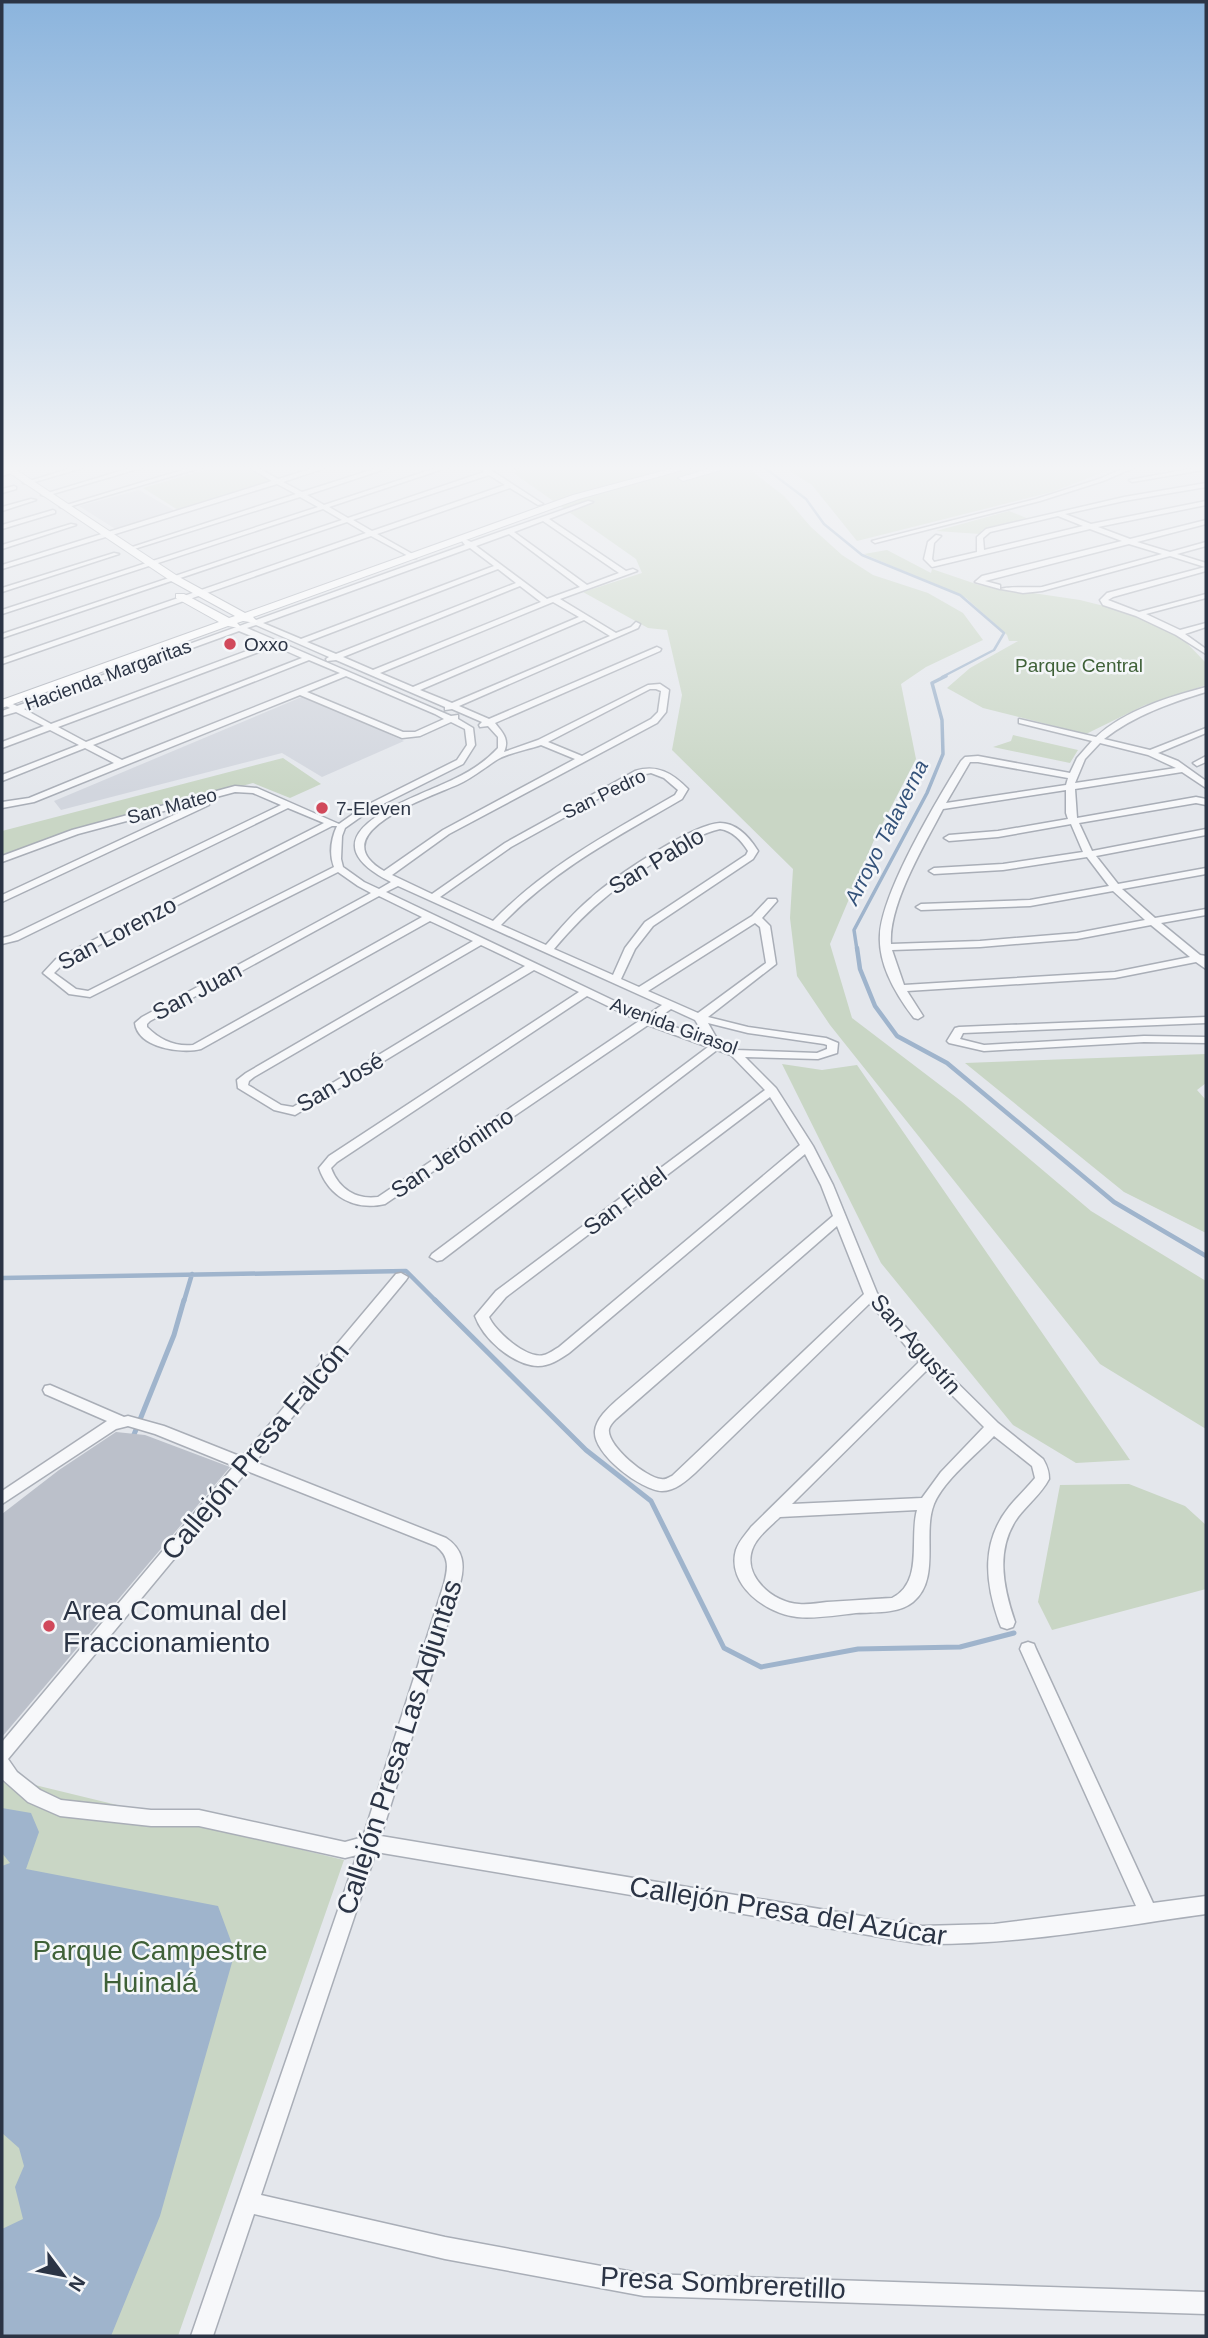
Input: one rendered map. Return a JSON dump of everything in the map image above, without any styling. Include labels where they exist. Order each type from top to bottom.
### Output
[{"type":"street","points":[[2,590],[52,574]]},
{"type":"street","points":[[2,612],[123,574]]},
{"type":"street","points":[[147,574],[185,599],[237,621],[299,642],[490,723],[502,737],[503,744],[496,757]]},
{"type":"street","points":[[168,574],[275,643],[452,718],[469,728],[490,723],[657,649]]},
{"type":"street","points":[[2,636],[189,574]]},
{"type":"street","points":[[2,662],[257,574]]},
{"type":"street","points":[[237,621],[358,574]]},
{"type":"street","points":[[5,705],[373,574]]},
{"type":"street","points":[[299,642],[479,574]]},
{"type":"street","points":[[510,574],[550,600],[614,635]]},
{"type":"street","points":[[567,574],[586,588]]},
{"type":"street","points":[[373,673],[550,600],[626,574]]},
{"type":"street","points":[[1000,574],[979,582],[1023,591],[1042,589],[1095,574]]},
{"type":"street","points":[[1182,574],[1110,595],[1104,600],[1179,633],[1206,652]]},
{"type":"street","points":[[320,663],[522,583]]},
{"type":"street","points":[[1139,614],[1206,596]]},
{"type":"street","points":[[412,690],[584,617]]},
{"type":"street","name":"Hacienda Margaritas","points":[[5,705],[210,634],[237,621]]},
{"type":"street","points":[[438,712],[634,628],[636,624]]},
{"type":"street","points":[[1179,633],[1206,625]]},
{"type":"street","points":[[2,745],[275,643]]},
{"type":"street","points":[[2,778],[308,658]]},
{"type":"street","points":[[2,804],[20,803],[345,674]]},
{"type":"street","points":[[385,875],[446,832],[660,716],[665,690],[653,686],[630,695],[541,742],[496,757]]},
{"type":"street","points":[[1204,961],[1115,887],[1088,855],[1072,820],[1070,781],[1082,755],[1097,740],[1130,717],[1206,689]]},
{"type":"street","points":[[300,692],[396,734],[408,736],[466,712]]},
{"type":"street","points":[[5,705],[120,763]]},
{"type":"street","points":[[1022,721],[1152,753],[1185,769],[1206,785]]},
{"type":"street","points":[[339,868],[336,825],[460,762],[471,745],[469,728]]},
{"type":"street","points":[[1152,753],[1206,730]]},
{"type":"street","points":[[541,742],[582,759]]},
{"type":"street","name":"Avenida Girasol","points":[[339,868],[378,894],[648,1021],[735,1052],[818,1056],[833,1051],[834,1047],[826,1041],[748,1030],[699,1018],[398,882],[363,858],[360,848],[362,837],[368,828],[496,757]]},
{"type":"street","points":[[918,1016],[901,988],[886,947],[885,935],[892,908],[964,763],[972,759],[1070,781]]},
{"type":"street","points":[[460,762],[480,768]]},
{"type":"street","points":[[941,807],[1070,781],[1185,769]]},
{"type":"street","name":"San Pedro","points":[[433,898],[508,845],[638,773],[659,771],[683,789],[679,797],[614,832],[555,869],[533,885],[495,925]]},
{"type":"street","points":[[2,899],[235,789]]},
{"type":"street","name":"San Mateo","points":[[2,859],[54,838],[235,789],[254,790],[336,825]]},
{"type":"street","points":[[949,838],[998,834],[1196,800],[1206,802]]},
{"type":"street","points":[[2,941],[14,938],[289,804]]},
{"type":"street","name":"San Lorenzo","points":[[336,825],[60,961],[48,972],[73,992],[90,994],[339,868]]},
{"type":"street","name":"San Pablo","points":[[548,950],[575,918],[600,896],[645,866],[713,827],[728,827],[750,845],[753,851],[750,857],[649,924],[630,948],[616,979]]},
{"type":"street","points":[[934,872],[1004,868],[1206,832]]},
{"type":"street","points":[[921,907],[1030,903],[1206,871]]},
{"type":"street","name":"San Juan","points":[[398,882],[146,1019],[141,1023],[141,1028],[172,1048],[180,1050],[197,1047],[427,918]]},
{"type":"street","points":[[640,991],[756,919],[772,901]]},
{"type":"street","points":[[886,947],[1052,939],[1103,933],[1206,912]]},
{"type":"street","points":[[437,1257],[716,1046],[699,1018],[771,964],[765,926],[756,919]]},
{"type":"street","name":"San José","points":[[479,942],[250,1075],[243,1080],[243,1086],[278,1108],[295,1111],[532,967]]},
{"type":"street","points":[[901,988],[1096,976],[1204,961]]},
{"type":"street","name":"San Jerónimo","points":[[586,992],[332,1159],[325,1168],[329,1178],[353,1200],[360,1203],[380,1201],[670,1005]]},
{"type":"street","points":[[1206,1020],[959,1030],[953,1041],[972,1047],[1144,1039],[1206,1040]]},
{"type":"street","name":"San Agustín","points":[[735,1052],[772,1090],[807,1146],[827,1185],[871,1295],[927,1362],[993,1427],[1038,1463],[1042,1479],[1010,1517],[999,1539],[993,1567],[1007,1622]]},
{"type":"street","name":"San Fidel","points":[[772,1090],[501,1294],[482,1316],[483,1324],[489,1332],[526,1359],[536,1362],[548,1360],[564,1350],[807,1146]]},
{"type":"street","points":[[839,1218],[622,1404],[601,1431],[603,1443],[612,1454],[650,1482],[661,1485],[671,1483],[690,1469],[871,1295]]},
{"type":"street","name":"Callejón Presa Falcón","points":[[2,1754],[5,1746],[401,1277]]},
{"type":"street","points":[[927,1362],[756,1531],[744,1548],[743,1564],[747,1580],[766,1600],[783,1609],[799,1611],[907,1601],[916,1592],[920,1582],[921,1532],[926,1504],[993,1427]]},
{"type":"street","name":"Callejón Presa Las Adjuntas","points":[[50,1390],[121,1421],[147,1425],[441,1542],[450,1547],[456,1557],[457,1567],[452,1584],[370,1843],[202,2336]]},
{"type":"street","points":[[2,1498],[121,1421]]},
{"type":"street","points":[[777,1511],[926,1504]]},
{"type":"street","points":[[1028,1649],[1148,1912]]},
{"type":"street","points":[[2,1765],[10,1778],[34,1796],[60,1808],[150,1818],[199,1818],[345,1850],[370,1843]]},
{"type":"street","name":"Callejón Presa del Azúcar","points":[[370,1843],[922,1935],[967,1937],[1044,1930],[1206,1905]]},
{"type":"street","name":"Presa Sombreretillo","points":[[248,2202],[400,2241],[564,2273],[644,2285],[1206,2303]]},
{"type":"shaded area","points":[[304,696],[404,741],[322,777],[282,753],[61,810],[54,801]]},
{"type":"green space","points":[[639,574],[872,574],[928,593],[963,613],[983,640],[926,667],[901,684],[916,759],[874,840],[830,944],[852,1018],[961,1101],[1091,1211],[1206,1281],[1206,1429],[1100,1364],[830,1025],[797,976],[790,918],[793,869],[672,750],[682,695],[667,630],[648,628],[583,592]]},
{"type":"green space","name":"Parque Central","points":[[911,574],[947,574],[979,585],[1080,600],[1128,612],[1182,638],[1206,663],[1206,685],[1145,705],[1086,734],[983,708],[947,688],[970,668],[1018,641],[1009,641],[1007,635],[966,598]]},
{"type":"green space","points":[[1013,735],[1078,750],[1070,763],[993,747],[1011,741]]},
{"type":"green space","points":[[283,758],[321,784],[290,798],[253,783],[42,840],[2,857],[2,831]]},
{"type":"green space","points":[[1206,1054],[1206,1083],[1197,1090],[1206,1100],[1206,1233],[1124,1192],[965,1063]]},
{"type":"green space","points":[[782,1064],[822,1070],[857,1065],[1130,1460],[1076,1463],[1013,1425],[881,1263]]},
{"type":"green space","points":[[1129,1484],[1185,1506],[1206,1525],[1206,1589],[1052,1630],[1038,1602],[1060,1485]]},
{"type":"green space","name":"Parque Campestre Huinalá","points":[[2,1777],[344,1860],[178,2336],[2,2336]]},
{"type":"water","name":"Parque Campestre Huinalá","points":[[2,1808],[31,1813],[39,1832],[26,1869],[218,1906],[235,1952],[160,2216],[111,2336],[2,2336],[2,2229],[23,2219],[15,2187],[24,2166],[19,2148],[2,2133],[2,1866],[10,1863],[2,1853]]},
{"type":"building","name":"Area Comunal del Fraccionamiento","points":[[116,1432],[145,1435],[230,1467],[2,1737],[2,1514],[59,1470]]},
{"type":"waterway","name":"Arroyo Talaverna","points":[[909,574],[960,595],[1004,633],[994,650],[942,677]]},
{"type":"waterway","name":"Arroyo Talaverna","points":[[857,950],[854,930],[927,793],[943,754],[942,720],[932,683],[946,676]]},
{"type":"waterway","name":"Arroyo Talaverna","points":[[857,948],[860,969],[875,1006],[897,1036],[947,1063],[1114,1202],[1206,1256]]},
{"type":"waterway","points":[[192,1275],[406,1271],[435,1300]]},
{"type":"waterway","points":[[2,1278],[192,1275]]},
{"type":"waterway","points":[[184,1301],[192,1275]]},
{"type":"waterway","points":[[133,1437],[174,1335],[184,1300]]},
{"type":"waterway","points":[[435,1300],[586,1450],[651,1501],[724,1648],[761,1667],[858,1649],[960,1647],[1014,1633]]},
{"type":"place","name":"Oxxo","points":[[230,644]]},
{"type":"place","name":"7-Eleven","points":[[322,808]]},
{"type":"place","name":"Area Comunal del Fraccionamiento","points":[[49,1626]]}]
